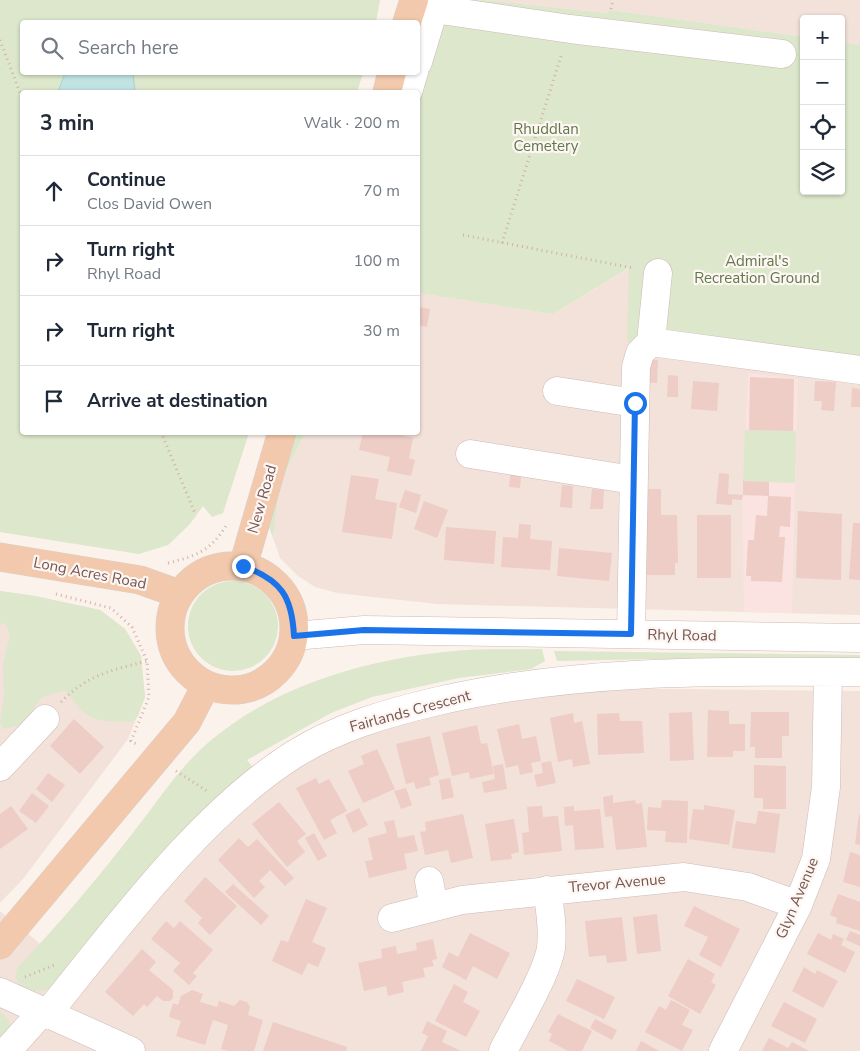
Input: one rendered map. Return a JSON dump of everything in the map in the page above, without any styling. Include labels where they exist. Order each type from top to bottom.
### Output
[{"type":"main road","points":[[409,20],[426,3]]},
{"type":"main road","points":[[388,90],[391,75]]},
{"type":"main road","name":"New Road","points":[[243,566],[281,435]]},
{"type":"main road","name":"Long Acres Road","points":[[0,557],[140,580],[179,594]]},
{"type":"main road","points":[[243,566],[263,574],[284,592],[293,612],[294,636],[288,657],[272,677],[252,688],[226,691],[206,685],[182,666],[172,646],[170,614],[179,594],[192,579],[212,568],[243,566]]},
{"type":"main road","points":[[0,945],[187,722],[206,685]]},
{"type":"street","points":[[420,47],[426,3],[570,29],[782,54]]},
{"type":"street","points":[[409,90],[413,75]]},
{"type":"street","points":[[631,634],[636,367],[640,353],[651,342],[658,273]]},
{"type":"street","points":[[651,342],[860,370]]},
{"type":"street","points":[[557,391],[635,403]]},
{"type":"street","points":[[470,454],[633,480]]},
{"type":"street","name":"Rhyl Road","points":[[294,636],[364,630],[860,638]]},
{"type":"street","name":"Glyn Avenue","points":[[723,1051],[798,905],[816,860],[826,787],[828,672]]},
{"type":"street","name":"Fairlands Crescent","points":[[7,1051],[44,1013],[152,886],[197,837],[246,792],[292,756],[342,728],[404,709],[453,698],[549,681],[626,674],[860,672]]},
{"type":"street","points":[[0,766],[45,719]]},
{"type":"street","name":"Trevor Avenue","points":[[392,918],[462,900],[684,877],[748,888],[798,905]]},
{"type":"street","points":[[429,881],[434,907]]},
{"type":"street","points":[[503,1051],[543,972],[550,950],[552,925],[548,890]]},
{"type":"street","points":[[0,992],[130,1051]]},
{"type":"path","points":[[502,243],[570,29]]},
{"type":"path","points":[[0,40],[20,93]]},
{"type":"path","points":[[463,235],[658,273]]},
{"type":"path","points":[[162,435],[195,513]]},
{"type":"path","points":[[162,564],[190,558],[210,547],[230,520]]},
{"type":"path","points":[[51,592],[111,608],[132,627],[147,661],[149,697],[131,741],[209,792]]},
{"type":"path","points":[[45,719],[68,695],[87,680],[107,671],[147,661]]},
{"type":"shaded area","points":[[484,0],[860,0],[860,42],[858,45],[845,43],[845,15],[800,15],[800,36],[611,10],[607,13]]},
{"type":"shaded area","points":[[630,268],[860,377],[860,615],[437,604],[337,593],[315,587],[298,576],[280,558],[273,538],[278,499],[284,475],[304,435],[420,435],[420,293],[553,314]]},
{"type":"shaded area","points":[[748,373],[798,379],[792,613],[744,612],[742,500]]},
{"type":"shaded area","points":[[0,591],[35,596],[100,610],[125,629],[141,656],[145,697],[128,739],[23,879],[0,903]]},
{"type":"shaded area","points":[[597,688],[860,691],[860,1051],[0,1051],[0,911],[87,982],[157,897],[230,820],[279,779],[324,751],[375,728],[476,707]]},
{"type":"green space","points":[[0,0],[380,0],[376,20],[20,20],[20,75],[362,75],[358,90],[20,90],[20,435],[248,435],[223,513],[212,517],[203,506],[190,524],[168,545],[139,554],[0,532]]},
{"type":"green space","points":[[451,0],[484,0],[606,13],[611,10],[800,36],[800,195],[845,195],[845,43],[858,45],[860,42],[860,377],[627,342],[629,268],[553,314],[420,293],[420,94]]},
{"type":"green space","points":[[745,430],[796,431],[795,483],[743,481]]},
{"type":"green space","points":[[293,435],[304,435],[284,475],[278,499],[273,538],[268,524]]},
{"type":"green space","points":[[233,581],[250,584],[265,594],[275,609],[278,626],[275,643],[265,658],[250,668],[233,671],[216,668],[201,658],[191,643],[188,626],[191,609],[201,594],[216,584]]},
{"type":"green space","points":[[0,591],[35,596],[100,610],[125,629],[141,656],[145,697],[138,716],[132,722],[92,718],[80,708],[65,690],[42,697],[21,725],[4,729],[0,723],[4,696],[3,663],[10,635],[6,624],[0,623]]},
{"type":"green space","points":[[542,649],[545,661],[531,669],[459,678],[372,697],[331,713],[247,760],[255,770],[54,985],[47,989],[32,991],[25,988],[16,979],[19,966],[93,882],[181,770],[199,751],[252,711],[282,695],[313,682],[345,671],[378,663],[411,656],[456,651]]},
{"type":"green space","points":[[554,651],[860,655],[860,660],[654,659],[557,661]]},
{"type":"green space","points":[[0,1011],[10,1021],[10,1027],[0,1043]]},
{"type":"water","points":[[64,75],[133,75],[135,90],[59,90]]},
{"type":"building","points":[[420,307],[430,309],[427,327],[420,325]]},
{"type":"building","points":[[642,359],[658,360],[657,383],[641,382]]},
{"type":"building","points":[[668,375],[678,376],[678,397],[667,397]]},
{"type":"building","points":[[750,377],[794,379],[793,431],[749,430]]},
{"type":"building","points":[[693,381],[719,383],[717,411],[691,409]]},
{"type":"building","points":[[815,381],[836,382],[834,411],[821,410],[822,401],[814,401]]},
{"type":"building","points":[[852,388],[860,389],[860,407],[851,407]]},
{"type":"building","points":[[362,435],[400,435],[413,438],[409,458],[415,460],[411,476],[387,471],[390,457],[359,450]]},
{"type":"building","points":[[511,467],[522,468],[520,488],[509,487]]},
{"type":"building","points":[[719,473],[729,474],[728,494],[743,495],[742,500],[732,499],[732,505],[716,504]]},
{"type":"building","points":[[351,475],[379,479],[375,499],[397,503],[392,539],[342,532]]},
{"type":"building","points":[[743,481],[769,482],[769,496],[743,495]]},
{"type":"building","points":[[562,485],[573,486],[572,508],[560,507]]},
{"type":"building","points":[[592,489],[604,490],[603,509],[590,509]]},
{"type":"building","points":[[641,489],[661,489],[661,515],[677,515],[678,563],[675,563],[675,575],[641,575]]},
{"type":"building","points":[[405,490],[421,495],[416,513],[399,507]]},
{"type":"building","points":[[768,496],[791,497],[790,527],[780,526],[779,537],[785,537],[782,582],[751,581],[751,576],[746,576],[748,540],[754,540],[756,515],[767,516]]},
{"type":"building","points":[[424,501],[448,510],[437,538],[414,529]]},
{"type":"building","points":[[798,511],[842,514],[841,580],[796,578]]},
{"type":"building","points":[[697,515],[731,515],[731,578],[697,578]]},
{"type":"building","points":[[853,523],[860,523],[860,580],[849,579]]},
{"type":"building","points":[[519,524],[531,525],[530,539],[552,541],[550,570],[501,567],[503,537],[518,538]]},
{"type":"building","points":[[446,527],[496,531],[494,564],[444,560]]},
{"type":"building","points":[[559,548],[612,553],[609,581],[557,576]]},
{"type":"building","points":[[708,710],[729,711],[729,724],[745,724],[745,751],[733,751],[733,757],[707,757]]},
{"type":"building","points":[[692,712],[694,760],[670,761],[669,713]]},
{"type":"building","points":[[751,712],[789,712],[789,736],[782,736],[782,758],[755,758],[755,747],[750,747]]},
{"type":"building","points":[[573,713],[574,723],[582,721],[590,764],[573,767],[572,759],[558,762],[550,718]]},
{"type":"building","points":[[619,713],[620,721],[642,721],[644,753],[598,755],[597,714]]},
{"type":"building","points":[[74,719],[104,747],[80,774],[50,746]]},
{"type":"building","points":[[519,724],[522,739],[536,736],[541,761],[531,763],[533,772],[520,775],[518,765],[506,768],[497,729]]},
{"type":"building","points":[[477,725],[481,744],[487,743],[494,774],[470,779],[469,772],[452,776],[442,733]]},
{"type":"building","points":[[430,736],[439,775],[429,778],[431,785],[416,789],[414,782],[406,784],[396,744]]},
{"type":"building","points":[[377,749],[395,789],[363,803],[348,771],[364,764],[361,756]]},
{"type":"building","points":[[551,761],[556,783],[537,787],[534,775],[543,773],[541,763]]},
{"type":"building","points":[[503,764],[507,789],[484,793],[482,782],[495,779],[493,766]]},
{"type":"building","points":[[754,765],[786,766],[786,809],[763,809],[763,798],[754,798]]},
{"type":"building","points":[[48,773],[65,785],[52,802],[36,789]]},
{"type":"building","points":[[316,778],[319,784],[329,779],[347,811],[330,820],[337,833],[324,840],[296,788]]},
{"type":"building","points":[[450,778],[454,797],[442,800],[439,780]]},
{"type":"building","points":[[406,788],[412,805],[401,809],[394,791]]},
{"type":"building","points":[[32,793],[49,806],[36,823],[19,811]]},
{"type":"building","points":[[613,795],[613,803],[635,800],[636,804],[642,803],[647,847],[616,850],[612,816],[605,817],[603,797]]},
{"type":"building","points":[[662,800],[688,801],[687,843],[665,842],[666,831],[647,830],[648,807],[661,808]]},
{"type":"building","points":[[279,802],[306,834],[297,841],[305,852],[287,867],[252,824]]},
{"type":"building","points":[[704,805],[735,810],[729,845],[689,839],[693,809],[704,810]]},
{"type":"building","points":[[11,806],[28,829],[0,849],[0,814]]},
{"type":"building","points":[[542,806],[543,817],[558,816],[562,851],[524,855],[522,833],[529,832],[527,807]]},
{"type":"building","points":[[574,806],[574,811],[600,809],[604,848],[575,850],[573,825],[565,826],[564,807]]},
{"type":"building","points":[[359,808],[368,825],[353,833],[345,815]]},
{"type":"building","points":[[758,811],[780,814],[775,853],[732,848],[736,821],[756,824]]},
{"type":"building","points":[[463,814],[473,858],[451,863],[448,850],[425,855],[420,832],[426,831],[425,822]]},
{"type":"building","points":[[860,815],[860,845],[855,844]]},
{"type":"building","points":[[514,819],[519,852],[511,854],[512,859],[491,861],[485,824]]},
{"type":"building","points":[[394,820],[398,838],[414,835],[418,851],[404,854],[407,869],[369,878],[365,861],[373,860],[368,838],[387,833],[384,822]]},
{"type":"building","points":[[314,833],[327,856],[318,861],[305,838]]},
{"type":"building","points":[[239,838],[248,847],[257,839],[294,878],[285,886],[270,870],[259,881],[265,887],[254,898],[218,860]]},
{"type":"building","points":[[850,852],[860,855],[860,887],[843,882]]},
{"type":"building","points":[[205,877],[237,906],[210,935],[198,923],[202,918],[184,901]]},
{"type":"building","points":[[233,884],[269,916],[261,925],[225,892]]},
{"type":"building","points":[[838,894],[860,902],[860,931],[836,923],[837,918],[830,915]]},
{"type":"building","points":[[306,899],[327,908],[312,942],[326,948],[318,967],[308,963],[302,975],[272,961],[281,940],[288,942]]},
{"type":"building","points":[[694,906],[740,929],[721,967],[699,955],[708,937],[684,926]]},
{"type":"building","points":[[657,914],[661,951],[637,954],[633,917]]},
{"type":"building","points":[[622,917],[627,961],[607,963],[606,955],[589,957],[585,921]]},
{"type":"building","points":[[166,921],[174,928],[180,921],[213,950],[193,973],[197,976],[189,985],[173,971],[180,963],[151,939]]},
{"type":"building","points":[[850,931],[860,935],[860,946],[846,940]]},
{"type":"building","points":[[470,933],[510,953],[497,979],[473,966],[466,980],[442,967],[449,952],[458,957]]},
{"type":"building","points":[[818,933],[831,940],[833,934],[844,939],[841,945],[855,952],[845,973],[807,954]]},
{"type":"building","points":[[433,939],[437,959],[432,960],[434,966],[423,968],[425,977],[402,982],[404,992],[388,996],[386,986],[364,991],[358,963],[382,958],[381,949],[396,946],[397,954],[417,950],[416,943]]},
{"type":"building","points":[[142,949],[156,962],[149,970],[173,990],[173,998],[170,1001],[163,1001],[157,996],[147,1007],[144,1004],[133,1016],[105,992]]},
{"type":"building","points":[[688,959],[715,974],[711,982],[716,985],[700,1014],[668,996]]},
{"type":"building","points":[[804,967],[815,974],[817,970],[838,981],[823,1008],[792,991]]},
{"type":"building","points":[[577,979],[615,997],[604,1019],[566,1001]]},
{"type":"building","points":[[454,984],[468,992],[463,1002],[480,1011],[466,1037],[435,1021]]},
{"type":"building","points":[[192,990],[203,994],[200,1002],[217,1007],[219,1001],[234,1006],[240,1000],[247,1002],[250,1007],[248,1015],[263,1020],[254,1051],[228,1051],[221,1049],[228,1025],[213,1020],[205,1045],[176,1036],[181,1021],[169,1017],[173,1003],[178,1005],[181,996]]},
{"type":"building","points":[[671,1000],[690,1010],[682,1025],[693,1030],[682,1051],[645,1032],[659,1006],[666,1010]]},
{"type":"building","points":[[784,1002],[817,1019],[805,1043],[771,1026]]},
{"type":"building","points":[[558,1014],[592,1031],[582,1051],[568,1051],[549,1041],[552,1034],[548,1032]]},
{"type":"building","points":[[595,1019],[617,1030],[612,1040],[590,1028]]},
{"type":"building","points":[[427,1021],[447,1031],[442,1042],[461,1051],[421,1051],[428,1036],[422,1033]]},
{"type":"building","points":[[273,1022],[347,1047],[346,1051],[263,1051]]},
{"type":"building","points":[[769,1038],[788,1048],[792,1042],[809,1051],[762,1051]]},
{"type":"building","points":[[641,1041],[659,1051],[636,1051]]},
{"type":"route","points":[[243,566],[263,574],[284,592],[293,612],[294,636],[364,630],[631,634],[635,403]]},
{"type":"park label","name":"Rhuddlan Cemetery","points":[[546,138]]},
{"type":"park label","name":"Admiral's Recreation Ground","points":[[757,270]]}]
